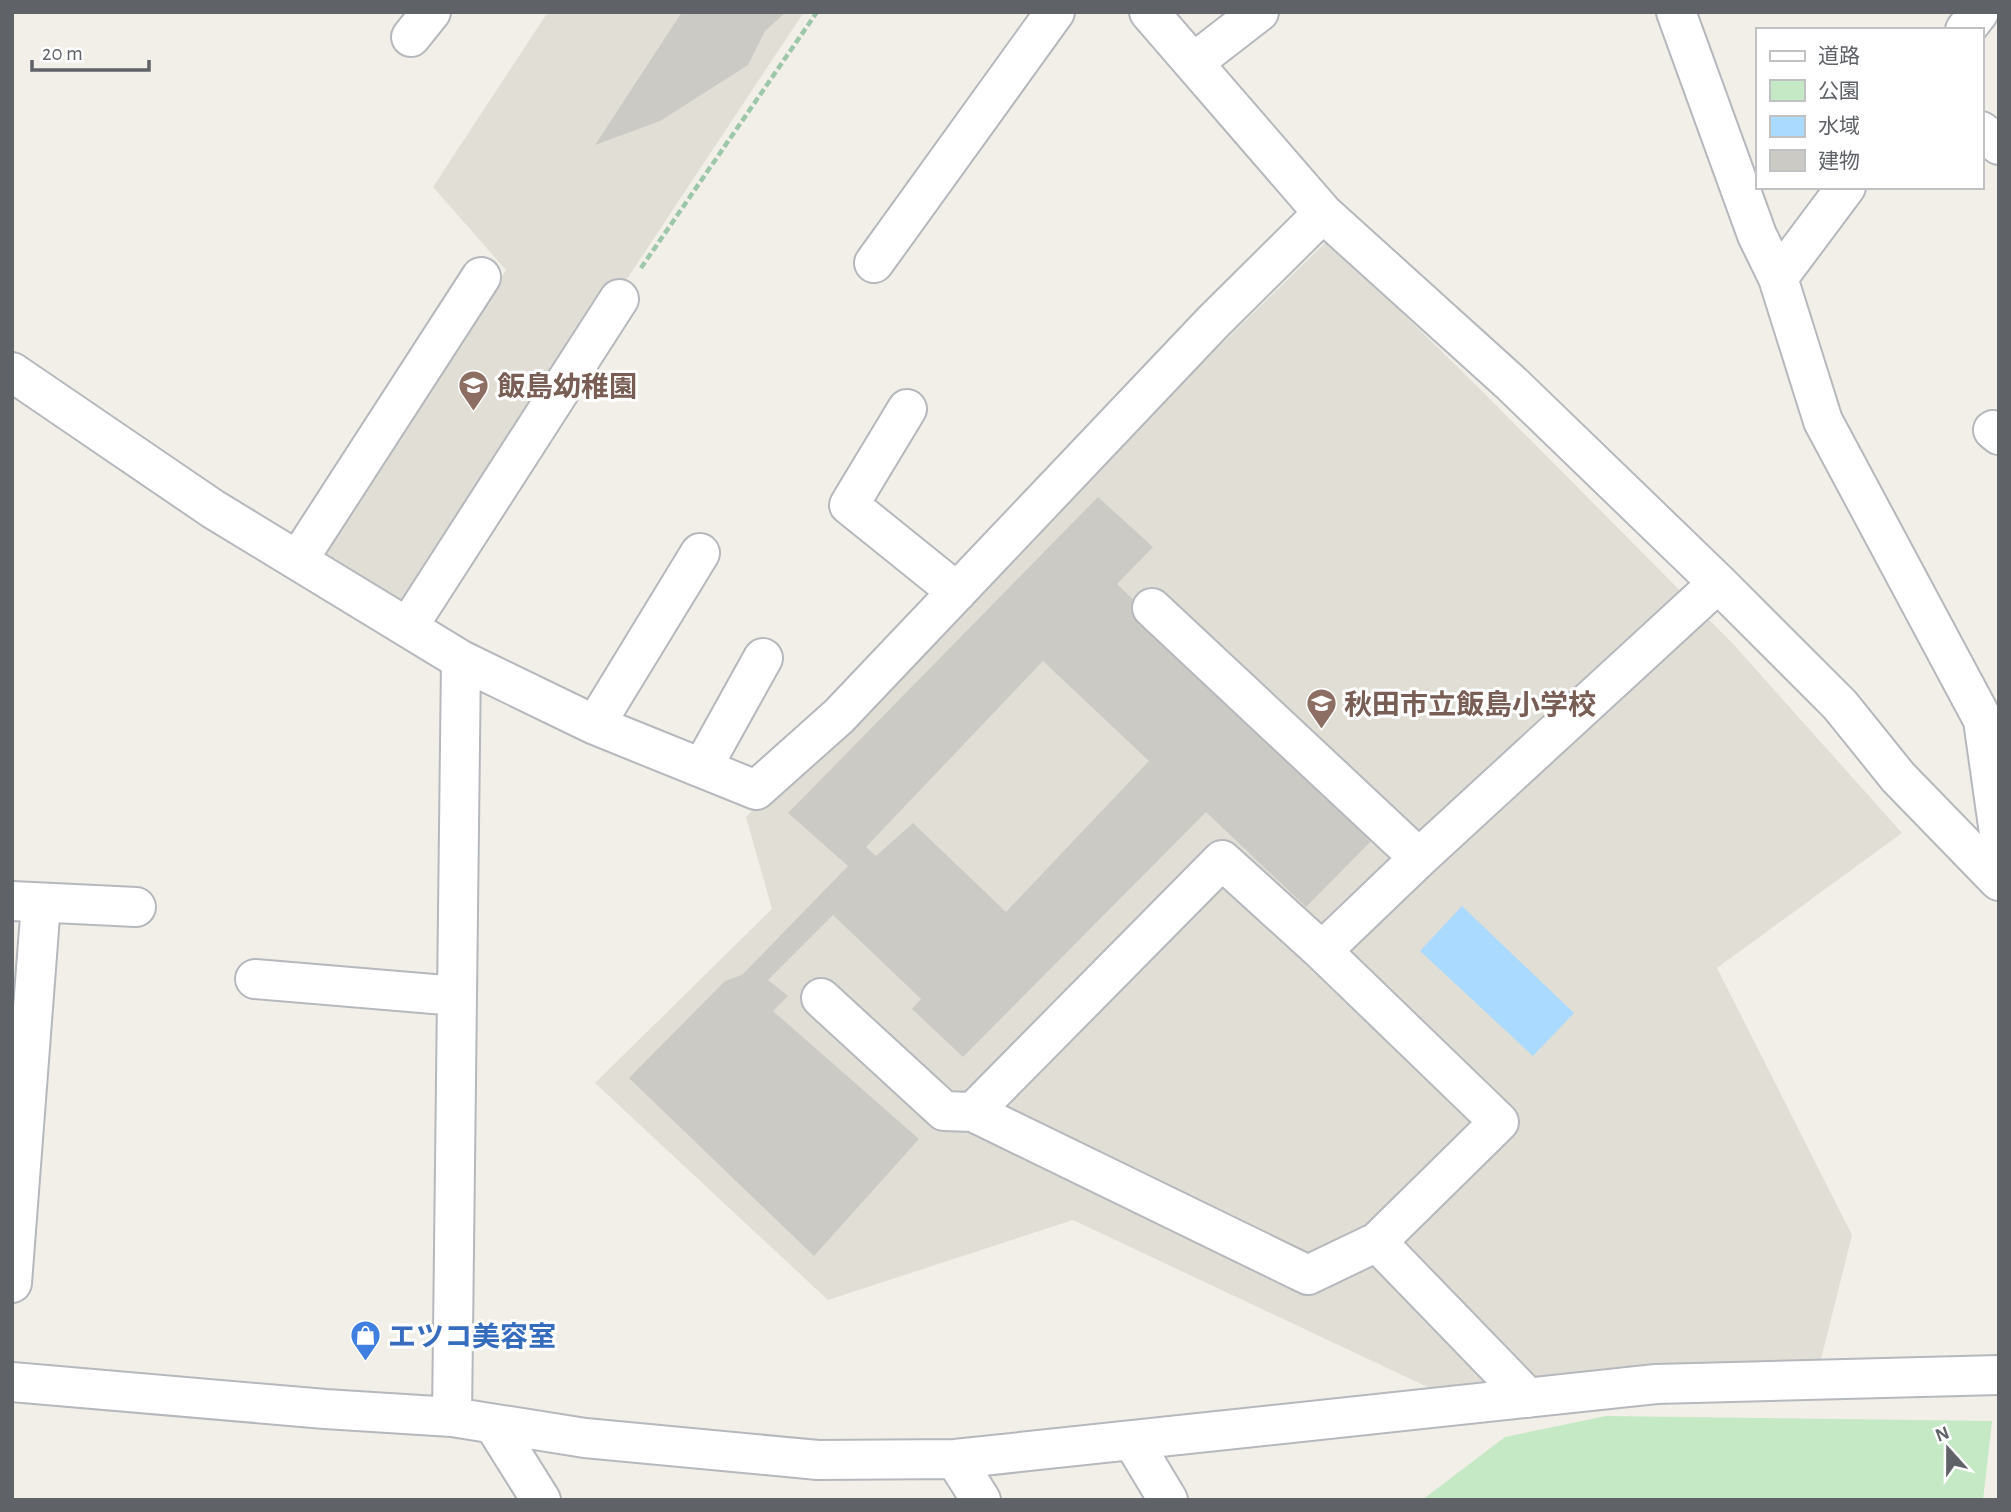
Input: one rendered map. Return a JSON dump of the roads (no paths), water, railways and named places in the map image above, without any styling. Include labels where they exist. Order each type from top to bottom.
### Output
[{"type":"street","points":[[873,263],[1055,12]]},
{"type":"street","points":[[1149,12],[1323,214],[1512,384],[1718,583],[1840,705],[1898,777],[1999,881]]},
{"type":"street","points":[[1193,63],[1259,12]]},
{"type":"street","points":[[1676,12],[1757,235],[1778,278],[1823,421],[1983,720],[1999,833]]},
{"type":"street","points":[[1967,28],[1979,12]]},
{"type":"street","points":[[1983,133],[1999,145]]},
{"type":"street","points":[[1778,278],[1845,189]]},
{"type":"street","points":[[12,372],[213,509],[461,660],[595,725],[756,790],[839,716],[1213,322],[1323,214]]},
{"type":"street","points":[[298,560],[481,277]]},
{"type":"street","points":[[408,627],[620,299]]},
{"type":"street","points":[[907,409],[849,505],[957,592]]},
{"type":"street","points":[[595,725],[700,553]]},
{"type":"street","points":[[1322,951],[1718,583]]},
{"type":"street","points":[[1152,608],[1419,858]]},
{"type":"street","points":[[702,768],[763,658]]},
{"type":"street","points":[[452,1417],[461,660]]},
{"type":"street","points":[[821,998],[944,1111],[973,1112],[1308,1275],[1377,1242],[1499,1122],[1322,951],[1222,860],[973,1112]]},
{"type":"street","points":[[12,1283],[27,902],[136,907]]},
{"type":"street","points":[[255,979],[457,996]]},
{"type":"street","points":[[1377,1242],[1528,1398]]},
{"type":"street","points":[[12,1382],[311,1408],[452,1417],[585,1438],[818,1460],[955,1459],[1656,1384],[1999,1375]]},
{"type":"street","points":[[494,1425],[541,1500]]},
{"type":"street","points":[[1132,1440],[1167,1500]]},
{"type":"street","points":[[955,1459],[981,1500]]},
{"type":"water","points":[[1462,906],[1574,1013],[1533,1056],[1420,951]]},
{"type":"place","name":"飯島幼稚園","points":[[474,413]]},
{"type":"place","name":"秋田市立飯島小学校","points":[[1321,731]]},
{"type":"place","name":"エツコ美容室","points":[[365,1363]]}]
